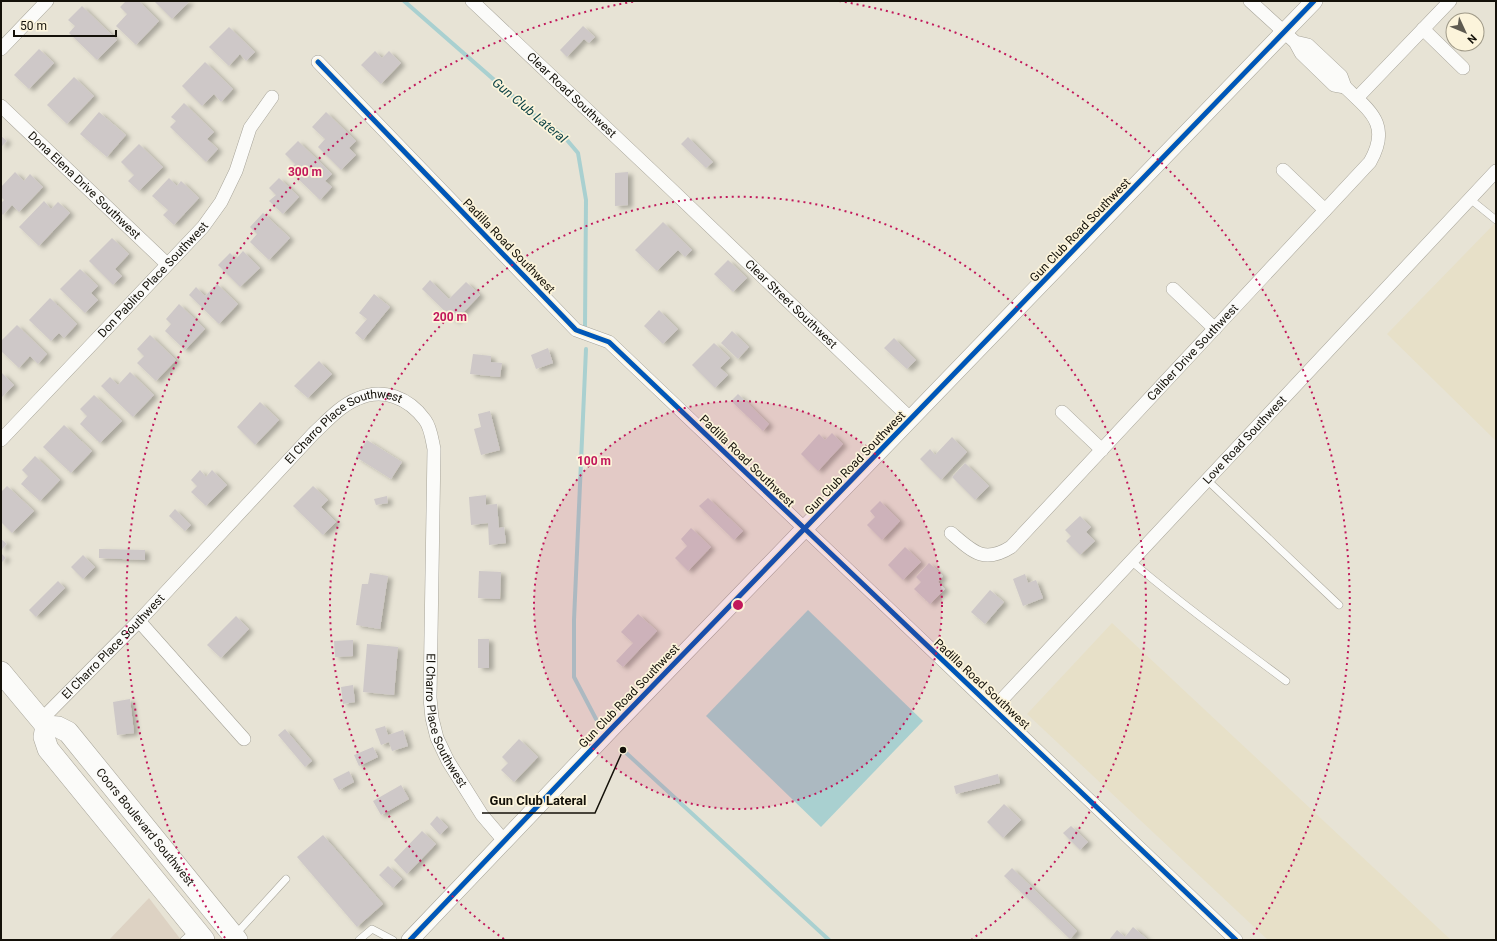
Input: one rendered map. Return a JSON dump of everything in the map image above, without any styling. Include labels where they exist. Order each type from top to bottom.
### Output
[{"type":"main road","points":[[1,672],[43,723],[44,737],[48,749],[195,937]]},
{"type":"main road","name":"Coors Boulevard Southwest","points":[[43,723],[58,727],[68,732],[236,938]]},
{"type":"street","points":[[1,49],[47,1]]},
{"type":"street","name":"Clear Road Southwest","points":[[472,1],[671,188]]},
{"type":"street","name":"Caliber Drive Southwest","points":[[951,533],[975,552],[992,556],[1002,553],[1012,547],[1370,162],[1380,140],[1379,127],[1371,113],[1345,87],[1334,85],[1301,53],[1289,37],[1250,1]]},
{"type":"street","name":"Gun Club Road Southwest","points":[[410,940],[611,729],[911,419],[1289,37],[1314,1]]},
{"type":"street","points":[[1357,98],[1450,1]]},
{"type":"street","points":[[1423,29],[1463,68]]},
{"type":"street","name":"Padilla Road Southwest","points":[[318,62],[576,330],[609,342],[804,530],[994,708],[1236,940]]},
{"type":"street","name":"Don Pablito Place Southwest","points":[[1,440],[203,226],[221,202],[236,171],[250,128],[272,97]]},
{"type":"street","name":"Dona Elena Drive Southwest","points":[[1,106],[167,264]]},
{"type":"street","points":[[1284,170],[1325,210]]},
{"type":"street","name":"Love Road Southwest","points":[[994,708],[1496,171]]},
{"type":"street","name":"Clear Street Southwest","points":[[671,188],[911,419]]},
{"type":"street","points":[[1173,289],[1214,329]]},
{"type":"street","name":"El Charro Place Southwest","points":[[43,723],[314,433],[336,413],[356,399],[371,394],[389,395],[403,400],[426,421],[434,450],[430,698],[432,718],[437,738],[448,762],[482,815],[505,842]]},
{"type":"street","points":[[1062,412],[1102,450]]},
{"type":"street","points":[[139,621],[244,739]]},
{"type":"lane","points":[[1470,199],[1496,220]]},
{"type":"lane","points":[[1207,480],[1339,606]]},
{"type":"lane","points":[[1131,561],[1228,638],[1286,681]]},
{"type":"lane","points":[[236,938],[286,879]]},
{"type":"lane","points":[[359,940],[372,929],[393,940]]},
{"type":"shaded area","points":[[1496,222],[1496,441],[1387,334]]},
{"type":"shaded area","points":[[1112,623],[1451,940],[1268,940],[1027,714]]},
{"type":"shaded area","points":[[149,898],[181,940],[109,940]]},
{"type":"water","points":[[808,610],[923,721],[821,827],[706,716]]},
{"type":"building","points":[[126,1],[139,1],[159,21],[136,45],[116,26],[127,14],[120,7]]},
{"type":"building","points":[[154,1],[190,1],[172,19]]},
{"type":"building","points":[[82,6],[117,40],[97,60],[69,33],[75,26],[68,20]]},
{"type":"building","points":[[583,26],[595,37],[589,43],[584,39],[567,57],[560,50]]},
{"type":"building","points":[[229,27],[255,52],[246,61],[240,54],[229,66],[209,47]]},
{"type":"building","points":[[39,49],[54,63],[29,89],[14,75]]},
{"type":"building","points":[[375,51],[382,58],[389,51],[401,63],[381,84],[361,65]]},
{"type":"building","points":[[205,62],[233,89],[221,102],[214,94],[202,106],[182,86]]},
{"type":"building","points":[[74,77],[94,96],[67,124],[47,105]]},
{"type":"building","points":[[184,103],[214,132],[207,139],[218,149],[206,162],[170,127],[176,121],[171,117]]},
{"type":"building","points":[[99,112],[126,135],[107,157],[80,134]]},
{"type":"building","points":[[326,112],[356,141],[349,148],[356,155],[341,170],[318,147],[325,139],[312,127]]},
{"type":"building","points":[[1,136],[7,141],[1,147]]},
{"type":"building","points":[[688,137],[713,162],[706,168],[681,144]]},
{"type":"building","points":[[298,141],[332,174],[325,181],[332,187],[320,200],[289,170],[295,164],[285,154]]},
{"type":"building","points":[[139,144],[163,167],[139,191],[128,181],[134,175],[121,162]]},
{"type":"building","points":[[15,172],[24,181],[30,174],[43,187],[19,212],[12,205],[3,215],[1,213],[1,203],[4,200],[1,197],[1,187]]},
{"type":"building","points":[[628,172],[628,205],[615,206],[615,173]]},
{"type":"building","points":[[169,178],[177,186],[181,181],[199,198],[174,225],[163,215],[168,210],[152,196]]},
{"type":"building","points":[[279,178],[299,197],[283,214],[269,201],[276,195],[269,188]]},
{"type":"building","points":[[44,201],[51,209],[58,202],[70,213],[39,246],[19,227]]},
{"type":"building","points":[[263,213],[290,238],[269,260],[250,242],[257,234],[250,227]]},
{"type":"building","points":[[663,222],[692,250],[685,257],[678,250],[657,271],[635,250]]},
{"type":"building","points":[[112,238],[129,254],[115,269],[122,276],[113,285],[89,261]]},
{"type":"building","points":[[243,251],[260,268],[240,287],[218,265],[230,253],[236,259]]},
{"type":"building","points":[[728,260],[747,278],[733,292],[714,274]]},
{"type":"building","points":[[80,269],[98,286],[91,293],[98,300],[85,313],[60,289]]},
{"type":"building","points":[[430,280],[449,299],[466,282],[480,295],[455,321],[422,289]]},
{"type":"building","points":[[217,284],[238,304],[219,324],[189,295],[196,287],[205,296]]},
{"type":"building","points":[[374,294],[390,307],[363,340],[355,333],[367,319],[359,313]]},
{"type":"building","points":[[50,298],[77,324],[64,338],[59,333],[51,341],[29,320]]},
{"type":"building","points":[[179,304],[205,329],[185,350],[165,331],[171,324],[166,319]]},
{"type":"building","points":[[659,310],[678,329],[663,344],[644,326]]},
{"type":"building","points":[[17,325],[47,354],[38,364],[30,356],[19,368],[1,351],[1,341]]},
{"type":"building","points":[[732,331],[749,347],[738,359],[721,343]]},
{"type":"building","points":[[150,335],[176,360],[156,381],[137,363],[144,356],[137,349]]},
{"type":"building","points":[[894,338],[916,360],[907,369],[884,348]]},
{"type":"building","points":[[714,343],[730,358],[720,368],[728,375],[715,388],[692,365]]},
{"type":"building","points":[[548,348],[553,363],[536,369],[531,355]]},
{"type":"building","points":[[473,354],[491,356],[491,362],[502,363],[500,377],[470,374]]},
{"type":"building","points":[[319,361],[332,374],[308,398],[294,386]]},
{"type":"building","points":[[1,372],[14,385],[1,398]]},
{"type":"building","points":[[130,372],[154,395],[133,417],[101,386],[110,377],[118,385]]},
{"type":"building","points":[[738,394],[769,424],[763,431],[731,401]]},
{"type":"building","points":[[94,395],[122,421],[100,443],[80,424],[87,416],[80,409]]},
{"type":"building","points":[[260,402],[279,420],[255,445],[237,427]]},
{"type":"building","points":[[490,411],[500,450],[481,455],[474,429],[481,427],[478,414]]},
{"type":"building","points":[[64,425],[92,451],[71,473],[43,447]]},
{"type":"building","points":[[832,433],[843,444],[818,471],[801,454],[819,434],[825,440]]},
{"type":"building","points":[[952,437],[967,452],[941,480],[920,459],[930,449],[935,455]]},
{"type":"building","points":[[367,440],[402,462],[391,479],[356,457]]},
{"type":"building","points":[[35,456],[60,480],[40,501],[21,484],[28,476],[22,470]]},
{"type":"building","points":[[965,463],[989,486],[975,500],[952,477]]},
{"type":"building","points":[[200,470],[206,477],[212,470],[227,485],[206,506],[191,492],[197,486],[191,480]]},
{"type":"building","points":[[7,486],[34,511],[12,533],[1,522],[1,492]]},
{"type":"building","points":[[313,486],[328,500],[321,507],[336,522],[323,535],[293,506]]},
{"type":"building","points":[[486,495],[486,505],[497,504],[499,528],[504,527],[506,543],[489,545],[488,523],[471,525],[469,497]]},
{"type":"building","points":[[387,496],[388,503],[376,505],[374,499]]},
{"type":"building","points":[[708,498],[743,531],[734,540],[699,506]]},
{"type":"building","points":[[880,501],[900,521],[882,540],[867,525],[875,517],[870,511]]},
{"type":"building","points":[[175,509],[191,525],[185,531],[169,516]]},
{"type":"building","points":[[1080,516],[1091,527],[1086,532],[1095,541],[1080,555],[1066,541],[1071,536],[1065,530]]},
{"type":"building","points":[[691,528],[711,547],[688,571],[675,558],[687,546],[681,539]]},
{"type":"building","points":[[1,539],[7,544],[1,550]]},
{"type":"building","points":[[905,547],[921,562],[903,580],[888,565]]},
{"type":"building","points":[[99,549],[145,550],[145,560],[99,558]]},
{"type":"building","points":[[1,553],[6,558],[1,563]]},
{"type":"building","points":[[83,555],[95,567],[83,579],[71,567]]},
{"type":"building","points":[[929,563],[943,576],[938,582],[945,589],[930,604],[914,589],[921,582],[916,577]]},
{"type":"building","points":[[479,571],[501,572],[500,599],[478,598]]},
{"type":"building","points":[[370,573],[388,576],[380,629],[356,625],[362,584],[368,584]]},
{"type":"building","points":[[1025,574],[1028,583],[1036,580],[1043,598],[1023,606],[1013,579]]},
{"type":"building","points":[[58,581],[65,588],[36,617],[29,610]]},
{"type":"building","points":[[990,590],[1004,602],[985,624],[971,612]]},
{"type":"building","points":[[638,614],[657,631],[623,667],[616,661],[633,643],[621,632]]},
{"type":"building","points":[[236,616],[249,629],[221,658],[207,645]]},
{"type":"building","points":[[478,639],[489,639],[489,668],[478,668]]},
{"type":"building","points":[[353,640],[353,656],[335,657],[334,641]]},
{"type":"building","points":[[367,644],[398,647],[394,695],[363,692]]},
{"type":"building","points":[[353,685],[355,702],[343,704],[341,687]]},
{"type":"building","points":[[130,699],[134,733],[117,735],[113,702]]},
{"type":"building","points":[[385,726],[388,735],[403,730],[408,746],[392,751],[389,742],[381,745],[375,729]]},
{"type":"building","points":[[285,729],[312,761],[305,767],[278,735]]},
{"type":"building","points":[[519,739],[538,757],[514,782],[501,770],[508,763],[502,757]]},
{"type":"building","points":[[373,747],[378,757],[359,766],[354,755]]},
{"type":"building","points":[[349,771],[354,782],[339,790],[333,779]]},
{"type":"building","points":[[998,774],[1000,783],[956,794],[954,786]]},
{"type":"building","points":[[401,785],[409,799],[381,815],[373,801]]},
{"type":"building","points":[[1004,804],[1021,820],[1003,838],[987,822]]},
{"type":"building","points":[[437,816],[448,827],[440,835],[430,824]]},
{"type":"building","points":[[1071,826],[1088,842],[1080,850],[1063,833]]},
{"type":"building","points":[[422,831],[436,844],[407,874],[394,860]]},
{"type":"building","points":[[323,835],[383,904],[357,927],[297,857]]},
{"type":"building","points":[[388,866],[402,879],[393,888],[379,875]]},
{"type":"building","points":[[1012,868],[1077,931],[1070,939],[1004,876]]},
{"type":"building","points":[[1133,927],[1148,940],[1109,940],[1117,930],[1125,937]]},
{"type":"waterway","name":"Gun Club Lateral","points":[[404,1],[540,120],[561,133],[578,153],[586,200],[585,326]]},
{"type":"waterway","name":"Gun Club Lateral","points":[[586,349],[574,620],[574,677],[596,719]]},
{"type":"waterway","name":"Gun Club Lateral","points":[[623,750],[829,940]]},
{"type":"cycle path","points":[[410,940],[611,729],[1314,1]]},
{"type":"cycle path","points":[[318,62],[576,330],[609,342],[1236,940]]},
{"type":"place","name":"Gun Club Lateral","points":[[623,750]]}]
